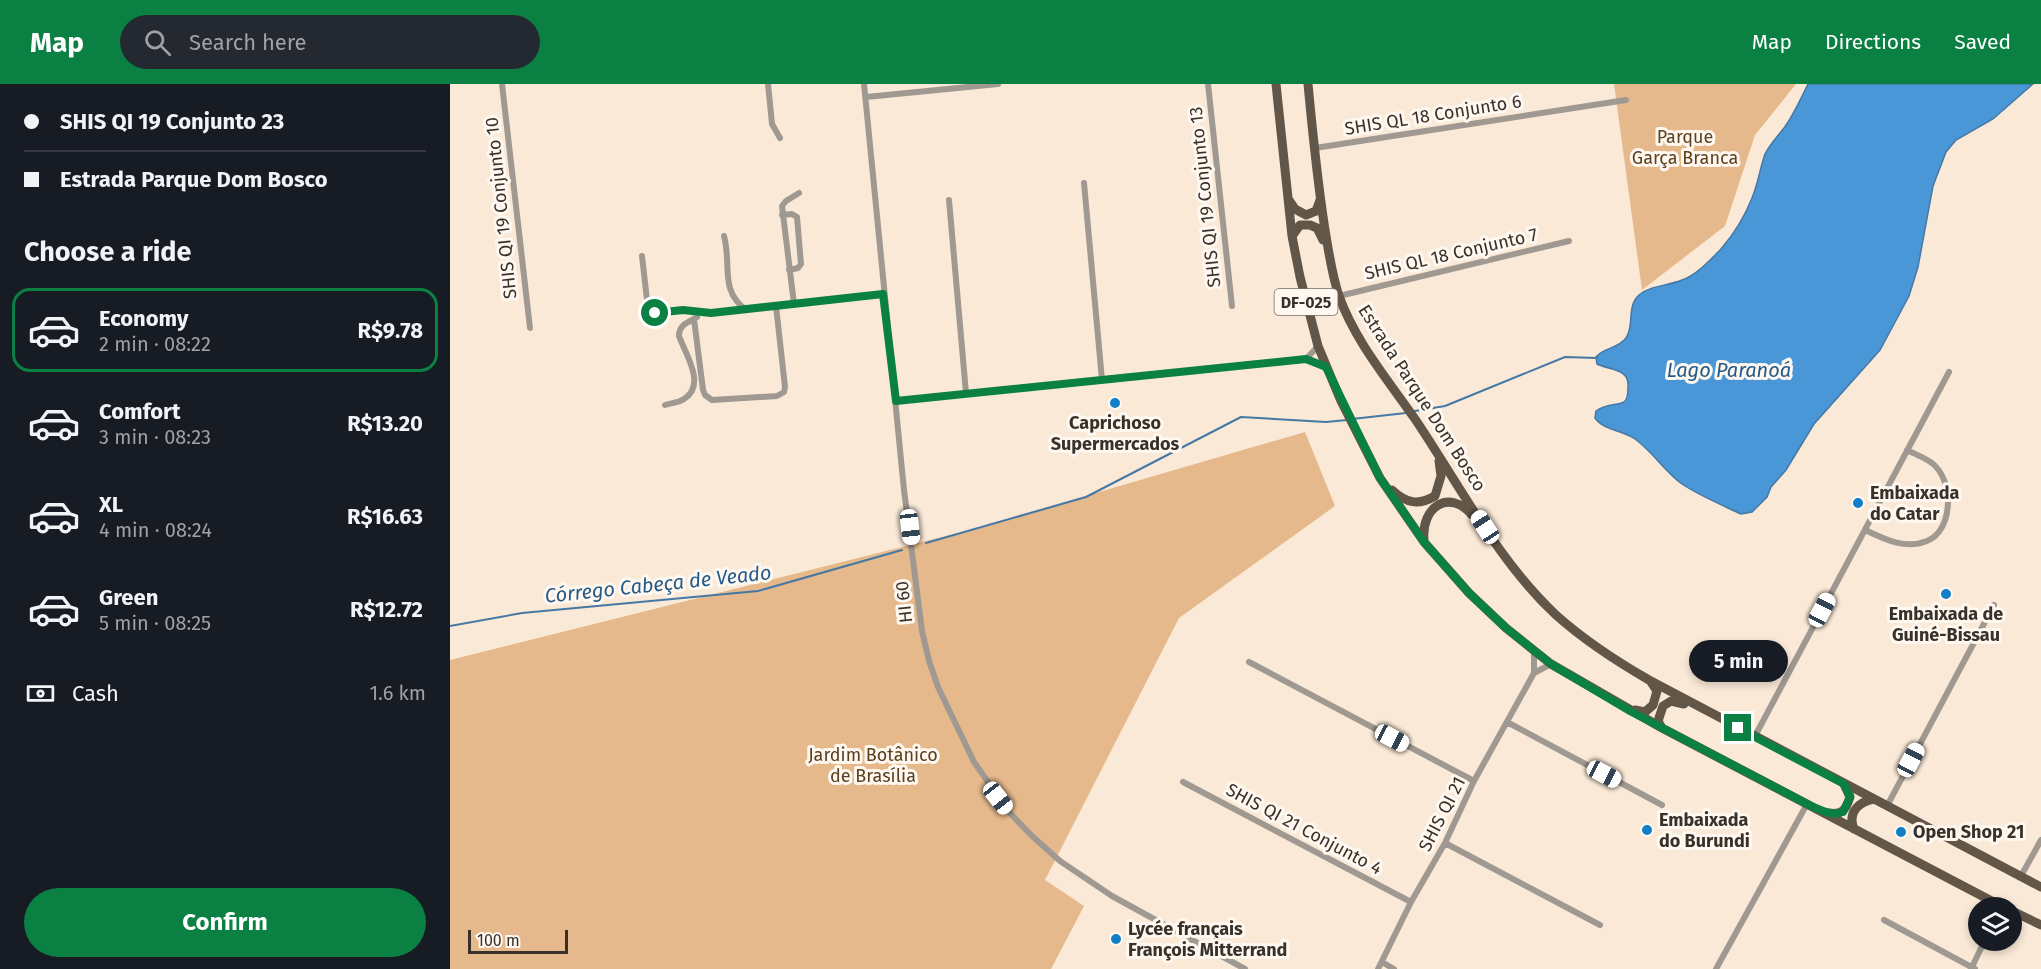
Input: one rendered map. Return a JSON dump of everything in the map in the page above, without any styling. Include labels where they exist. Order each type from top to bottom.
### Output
[{"type":"main road","name":"DF-025","points":[[1276,84],[1292,236],[1318,346],[1341,401],[1380,478],[1424,542],[1469,593],[1551,664],[1630,711],[1985,897]]},
{"type":"main road","name":"Estrada Parque Dom Bosco","points":[[1308,84],[1320,200],[1339,296],[1358,334],[1485,527],[1518,573],[1555,614],[1619,663],[1700,709],[2041,887]]},
{"type":"main road","points":[[1288,198],[1295,209],[1306,215],[1316,211],[1320,200]]},
{"type":"main road","points":[[1292,236],[1300,225],[1314,226],[1321,234],[1330,256]]},
{"type":"main road","points":[[1380,478],[1400,497],[1410,502],[1426,501],[1435,496],[1439,488],[1441,476],[1436,453]]},
{"type":"main road","points":[[1424,542],[1424,521],[1431,510],[1443,504],[1451,503],[1466,508],[1479,524],[1485,527]]},
{"type":"main road","points":[[1630,711],[1645,712],[1653,705],[1657,692],[1649,680]]},
{"type":"main road","points":[[1662,728],[1658,718],[1667,702],[1674,701],[1700,709]]},
{"type":"main road","points":[[1810,805],[1826,812],[1837,814],[1843,812],[1850,797],[1844,784]]},
{"type":"main road","points":[[1854,829],[1852,819],[1857,806],[1863,801],[1874,799]]},
{"type":"main road","name":"DF-025","points":[[2022,916],[2041,925]]},
{"type":"street","name":"SHIS QI 19 Conjunto 10","points":[[502,84],[530,328]]},
{"type":"street","points":[[768,84],[772,124],[780,138]]},
{"type":"street","name":"HI 60","points":[[864,84],[904,490],[925,644],[938,687],[959,735],[974,762],[1010,813],[1031,835],[1060,861],[1112,896],[1245,969]]},
{"type":"street","points":[[866,97],[998,84]]},
{"type":"street","name":"SHIS QI 19 Conjunto 13","points":[[1208,84],[1232,306]]},
{"type":"street","name":"SHIS QL 18 Conjunto 6","points":[[1315,148],[1626,100]]},
{"type":"street","points":[[1084,183],[1102,380]]},
{"type":"street","points":[[794,304],[782,215],[783,203],[799,193]]},
{"type":"street","points":[[949,201],[966,393]]},
{"type":"street","points":[[782,215],[796,215],[801,266],[789,270]]},
{"type":"street","points":[[724,236],[729,290],[746,310]]},
{"type":"street","points":[[785,238],[798,236]]},
{"type":"street","name":"SHIS QL 18 Conjunto 7","points":[[1339,296],[1569,241]]},
{"type":"street","points":[[642,256],[647,305],[649,311],[659,313],[692,310],[702,313],[746,310],[883,294]]},
{"type":"street","points":[[694,319],[703,390],[708,398],[712,400],[777,396],[784,392],[784,387],[776,306]]},
{"type":"street","points":[[665,405],[681,401],[690,392],[692,369],[679,332],[683,324],[702,313]]},
{"type":"street","points":[[1306,359],[1318,346]]},
{"type":"street","points":[[896,401],[1306,359],[1326,367]]},
{"type":"street","points":[[1755,736],[1949,372]]},
{"type":"street","points":[[1864,530],[1892,543],[1912,544],[1929,540],[1946,518],[1949,501],[1944,482],[1932,462],[1907,450]]},
{"type":"street","points":[[1887,806],[1994,606]]},
{"type":"street","name":"SHIS QI 21","points":[[1380,966],[1411,902],[1445,843],[1474,782],[1534,673],[1534,651]]},
{"type":"street","points":[[1249,662],[1474,782]]},
{"type":"street","points":[[1534,673],[1551,664]]},
{"type":"street","points":[[1507,722],[1662,805]]},
{"type":"street","name":"SHIS QI 21 Conjunto 4","points":[[1182,782],[1411,902]]},
{"type":"street","points":[[1716,969],[1810,805]]},
{"type":"street","points":[[2021,876],[2041,840]]},
{"type":"street","points":[[1445,843],[1600,925]]},
{"type":"street","points":[[1884,920],[1973,968],[1980,951]]},
{"type":"street","points":[[1380,966],[1395,969]]},
{"type":"green space","name":"Parque Garça Branca","points":[[1614,84],[1796,84],[1755,135],[1725,226],[1642,290]]},
{"type":"green space","name":"Jardim Botânico de Brasília","points":[[1305,432],[1335,506],[1179,618],[1045,880],[1084,906],[1051,969],[450,969],[450,660],[962,532]]},
{"type":"water","name":"Lago Paranoá","points":[[1808,84],[2033,84],[1993,119],[1956,140],[1946,152],[1933,186],[1918,267],[1909,296],[1880,350],[1814,424],[1786,470],[1771,487],[1767,497],[1752,512],[1741,514],[1682,484],[1635,439],[1603,426],[1595,418],[1596,411],[1624,402],[1628,393],[1628,382],[1623,373],[1597,364],[1596,357],[1626,338],[1629,333],[1633,305],[1639,295],[1649,289],[1688,278],[1725,244],[1749,205],[1765,154],[1791,118]]},
{"type":"waterway","name":"Córrego Cabeça de Veado","points":[[1415,411],[1445,406],[1565,357],[1597,358]]},
{"type":"waterway","name":"Córrego Cabeça de Veado","points":[[1352,419],[1406,413]]},
{"type":"waterway","name":"Córrego Cabeça de Veado","points":[[926,543],[1086,497],[1241,417],[1326,422],[1347,420]]},
{"type":"waterway","name":"Córrego Cabeça de Veado","points":[[450,626],[522,613],[758,591],[902,550]]},
{"type":"place","name":"Caprichoso Supermercados","points":[[1115,403]]},
{"type":"place","name":"Embaixada do Catar","points":[[1858,503]]},
{"type":"place","name":"Embaixada de Guiné-Bissau","points":[[1946,594]]},
{"type":"place","name":"Embaixada do Burundi","points":[[1647,830]]},
{"type":"place","name":"Open Shop 21","points":[[1901,832]]},
{"type":"place","name":"Lycée français François Mitterrand","points":[[1116,939]]},
{"type":"route","points":[[655,313],[683,310],[711,313],[883,294],[896,401],[1306,359],[1315,362],[1326,367],[1380,478],[1424,542],[1469,593],[1506,628],[1551,664],[1630,711],[1813,807],[1837,814],[1843,812],[1850,797],[1844,784],[1738,728]]}]
